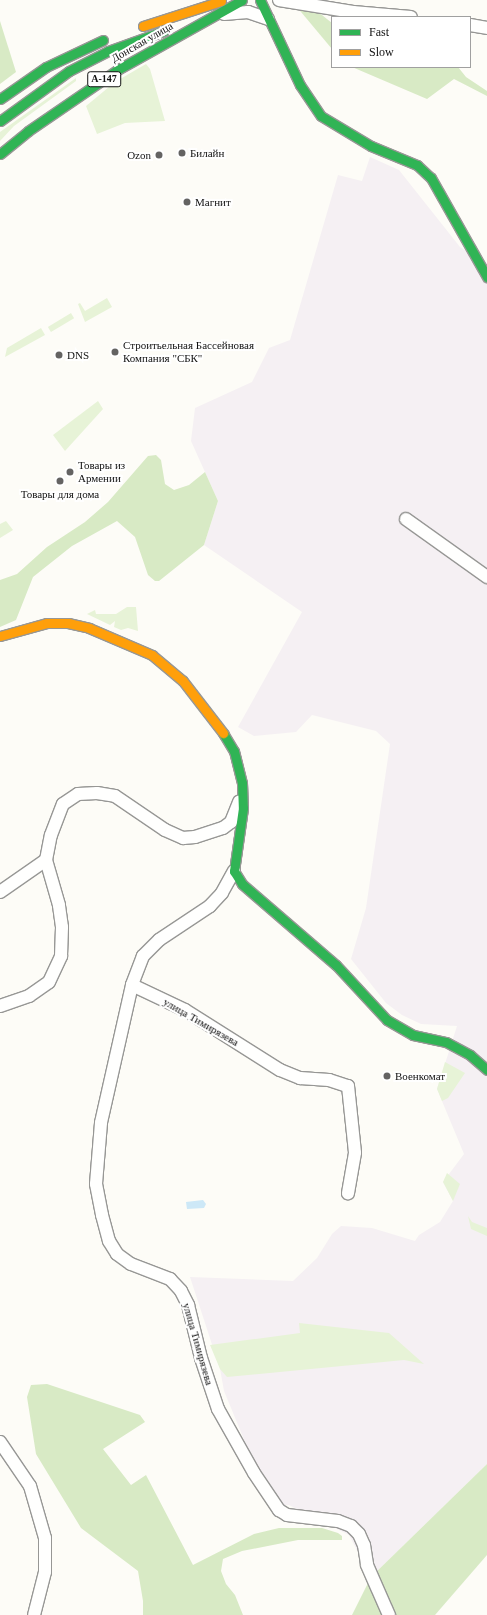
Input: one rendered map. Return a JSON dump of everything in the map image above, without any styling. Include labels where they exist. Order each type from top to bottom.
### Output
[{"type":"street","points":[[132,30],[223,0]]},
{"type":"street","name":"А-147","points":[[0,121],[69,71],[108,51],[141,41],[237,0]]},
{"type":"street","name":"Донская улица","points":[[0,154],[28,131],[116,70],[242,0]]},
{"type":"street","points":[[260,0],[304,91],[321,116],[371,146],[417,165],[431,178],[487,277]]},
{"type":"street","points":[[279,0],[353,12],[399,16]]},
{"type":"street","points":[[215,15],[248,12],[268,19]]},
{"type":"street","points":[[471,25],[487,28]]},
{"type":"street","points":[[0,99],[46,67],[111,37]]},
{"type":"street","points":[[406,519],[487,576]]},
{"type":"street","name":"улица Тимирязева","points":[[0,636],[47,623],[68,623],[114,637],[152,656],[183,681],[221,729],[234,751],[242,783],[243,808],[234,871],[222,893],[210,906],[159,940],[143,956],[132,985],[106,1095],[98,1150],[96,1184],[109,1241],[117,1254],[127,1261],[170,1279],[182,1291],[188,1305],[212,1394],[254,1473],[279,1510],[287,1514],[338,1521],[351,1526],[359,1534],[367,1565],[386,1612]]},
{"type":"street","name":"улица Тимирязева","points":[[46,860],[51,835],[63,804],[78,794],[97,793],[114,796],[139,810],[165,830],[183,838],[211,832],[231,822],[238,806],[242,783]]},
{"type":"street","points":[[0,892],[46,860],[59,905],[62,927],[61,956],[49,982],[29,996],[0,1006]]},
{"type":"street","points":[[234,871],[242,884],[336,965],[387,1020],[413,1035],[446,1042],[470,1055],[487,1070]]},
{"type":"street","name":"улица Тимирязева","points":[[132,985],[185,1010],[280,1070],[300,1078],[329,1080],[348,1086],[355,1154],[348,1193]]},
{"type":"street","points":[[0,1442],[30,1486],[45,1538],[45,1572],[34,1615]]},
{"type":"shaded area","points":[[370,157],[399,170],[460,247],[487,264],[487,1464],[371,1577],[349,1535],[289,1505],[281,1506],[250,1454],[224,1391],[220,1369],[190,1277],[293,1281],[317,1258],[332,1234],[341,1226],[372,1228],[415,1241],[419,1235],[440,1222],[453,1201],[443,1182],[464,1154],[437,1089],[457,1026],[421,1024],[402,1015],[386,1003],[351,959],[366,908],[390,744],[376,731],[312,715],[296,732],[254,736],[238,727],[302,612],[204,545],[218,501],[191,441],[195,408],[252,382],[269,348],[290,340],[338,175],[362,181]]},
{"type":"green space","points":[[291,0],[303,0],[331,22],[331,48]]},
{"type":"green space","points":[[0,21],[16,72],[0,84]]},
{"type":"green space","points":[[146,64],[150,69],[165,121],[125,123],[97,134],[86,106],[115,82]]},
{"type":"green space","points":[[354,68],[459,68],[466,77],[487,91],[487,96],[454,79],[427,99]]},
{"type":"green space","points":[[76,78],[76,81],[14,126],[0,141],[0,132]]},
{"type":"green space","points":[[107,298],[112,307],[85,322],[78,304],[80,303],[85,311]]},
{"type":"green space","points":[[71,313],[74,318],[51,332],[48,327]]},
{"type":"green space","points":[[41,328],[45,335],[5,357],[7,348]]},
{"type":"green space","points":[[98,401],[103,409],[65,451],[53,435]]},
{"type":"green space","points":[[156,455],[161,460],[165,484],[174,490],[189,485],[205,472],[218,501],[204,545],[159,581],[155,581],[148,575],[135,537],[117,521],[72,546],[33,577],[16,620],[0,627],[0,580],[17,574],[47,547],[85,522],[108,502],[148,456]]},
{"type":"green space","points":[[6,521],[13,530],[0,538],[0,524]]},
{"type":"green space","points":[[127,607],[136,607],[138,631],[128,628],[121,630],[114,627],[115,621],[110,625],[87,614],[95,610],[96,614],[116,614]]},
{"type":"green space","points":[[445,1062],[465,1073],[448,1098],[442,1101],[437,1089]]},
{"type":"green space","points":[[447,1173],[460,1184],[453,1201],[443,1182]]},
{"type":"green space","points":[[468,1216],[472,1222],[487,1228],[487,1236],[471,1229]]},
{"type":"green space","points":[[299,1323],[389,1333],[424,1364],[404,1360],[227,1377],[220,1369],[210,1345],[300,1333]]},
{"type":"green space","points":[[47,1384],[140,1415],[145,1422],[103,1449],[131,1485],[146,1475],[193,1565],[254,1534],[279,1528],[322,1528],[338,1533],[342,1536],[342,1540],[298,1540],[242,1551],[223,1559],[221,1571],[226,1584],[235,1595],[243,1615],[143,1615],[143,1601],[138,1571],[81,1528],[36,1454],[27,1397],[31,1385]]},
{"type":"green space","points":[[487,1464],[487,1555],[435,1615],[352,1615],[371,1577]]},
{"type":"water","points":[[203,1200],[206,1204],[204,1208],[187,1209],[186,1202]]},
{"type":"traffic: fast","points":[[0,154],[28,131],[117,70],[242,0]]},
{"type":"traffic: fast","points":[[260,0],[300,85],[321,116],[371,146],[417,165],[431,178],[487,277]]},
{"type":"traffic: fast","points":[[0,121],[69,71],[108,51],[164,31]]},
{"type":"traffic: fast","points":[[0,99],[46,67],[103,40]]},
{"type":"traffic: fast","points":[[223,733],[234,751],[242,783],[243,808],[234,871],[242,884],[336,965],[387,1020],[413,1035],[446,1042],[470,1055],[487,1070]]},
{"type":"traffic: slow","points":[[143,26],[221,1]]},
{"type":"traffic: slow","points":[[0,636],[47,623],[68,623],[89,628],[152,655],[183,681],[223,733]]},
{"type":"place","name":"Билайн","points":[[182,153]]},
{"type":"place","name":"Ozon","points":[[159,155]]},
{"type":"place","name":"Магнит","points":[[187,202]]},
{"type":"place","name":"Строитьельная Бассейновая Компания \"СБК\"","points":[[115,352]]},
{"type":"place","name":"DNS","points":[[59,355]]},
{"type":"place","name":"Товары из Армении","points":[[70,472]]},
{"type":"place","name":"Товары для дома","points":[[60,481]]},
{"type":"place","name":"Военкомат","points":[[387,1076]]}]
